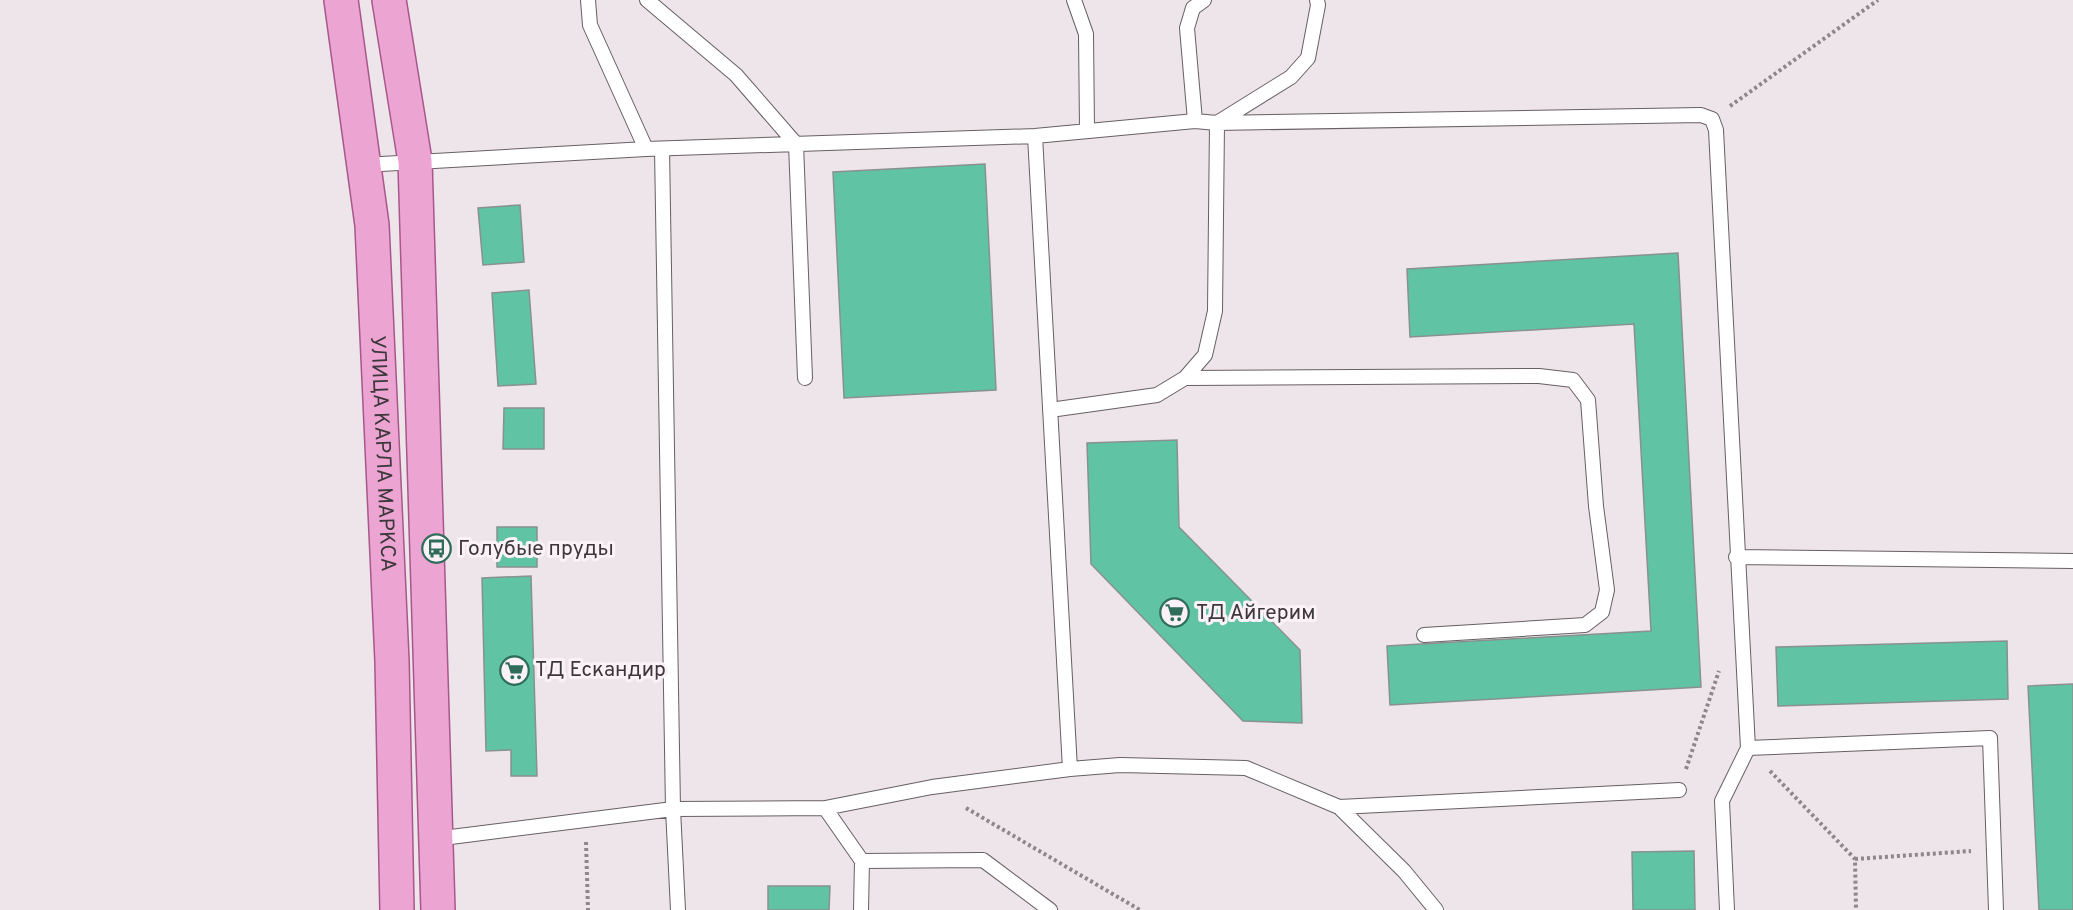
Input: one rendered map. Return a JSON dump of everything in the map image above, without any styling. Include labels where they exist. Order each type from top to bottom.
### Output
[{"type":"main road","name":"УЛИЦА КАРЛА МАРКСА","points":[[341,0],[372,225],[390,613],[397,910]]},
{"type":"main road","name":"УЛИЦА КАРЛА МАРКСА","points":[[389,0],[415,160],[438,910]]},
{"type":"lane","points":[[588,0],[590,25],[646,149]]},
{"type":"lane","points":[[647,0],[736,75],[796,144],[805,378]]},
{"type":"lane","points":[[1074,0],[1086,34],[1087,129]]},
{"type":"lane","points":[[1195,121],[1187,28],[1193,8],[1204,0]]},
{"type":"lane","points":[[1216,123],[1292,77],[1308,58],[1317,0]]},
{"type":"lane","points":[[363,165],[415,160],[646,149],[1035,136],[1087,129],[1195,121],[1216,123],[1701,115],[1712,119],[1716,130],[1736,557],[1748,748],[1722,801],[1727,910]]},
{"type":"lane","points":[[1050,410],[1157,395],[1185,378],[1205,355],[1215,311],[1216,123]]},
{"type":"lane","points":[[1035,136],[1070,769]]},
{"type":"lane","points":[[662,149],[673,809],[678,910]]},
{"type":"lane","points":[[1185,378],[1539,376],[1573,380],[1588,400],[1596,506],[1607,590],[1602,612],[1585,625],[1424,635]]},
{"type":"lane","points":[[1736,557],[2073,561]]},
{"type":"lane","points":[[1748,748],[1990,738],[1996,910]]},
{"type":"lane","points":[[435,839],[673,809],[825,808],[932,788],[1070,769],[1120,765],[1246,768],[1339,807],[1404,871],[1436,910]]},
{"type":"lane","points":[[1339,807],[1678,790]]},
{"type":"lane","points":[[825,808],[862,861],[861,910]]},
{"type":"lane","points":[[862,861],[983,860],[1050,910]]},
{"type":"path","points":[[1712,119],[1878,0]]},
{"type":"path","points":[[1678,790],[1720,668]]},
{"type":"path","points":[[1748,748],[1855,858],[1856,910]]},
{"type":"path","points":[[932,788],[1140,910]]},
{"type":"path","points":[[585,820],[588,910]]},
{"type":"path","points":[[1855,858],[1994,850]]},
{"type":"building","points":[[985,164],[996,390],[844,398],[833,172]]},
{"type":"building","points":[[520,205],[524,262],[483,265],[478,208]]},
{"type":"building","points":[[1678,253],[1701,687],[1390,705],[1387,646],[1651,631],[1634,324],[1410,337],[1407,269]]},
{"type":"building","points":[[529,290],[536,384],[498,386],[492,293]]},
{"type":"building","points":[[504,408],[544,408],[544,449],[503,449]]},
{"type":"building","points":[[1177,440],[1179,527],[1300,650],[1302,723],[1243,721],[1091,564],[1087,443]]},
{"type":"building","points":[[497,527],[537,527],[537,567],[497,567]]},
{"type":"building","points":[[531,576],[537,776],[511,776],[511,750],[486,751],[482,578]]},
{"type":"building","points":[[2007,641],[2008,699],[1778,706],[1776,647]]},
{"type":"building","points":[[2073,684],[2073,910],[2039,910],[2028,686]]},
{"type":"building","points":[[1694,851],[1695,910],[1633,910],[1632,852]]},
{"type":"building","points":[[768,886],[830,886],[829,910],[768,910]]},
{"type":"place","name":"Голубые пруды","points":[[437,549]]},
{"type":"place","name":"ТД Айгерим","points":[[1175,613]]},
{"type":"place","name":"ТД Ескандир","points":[[514,670]]}]
